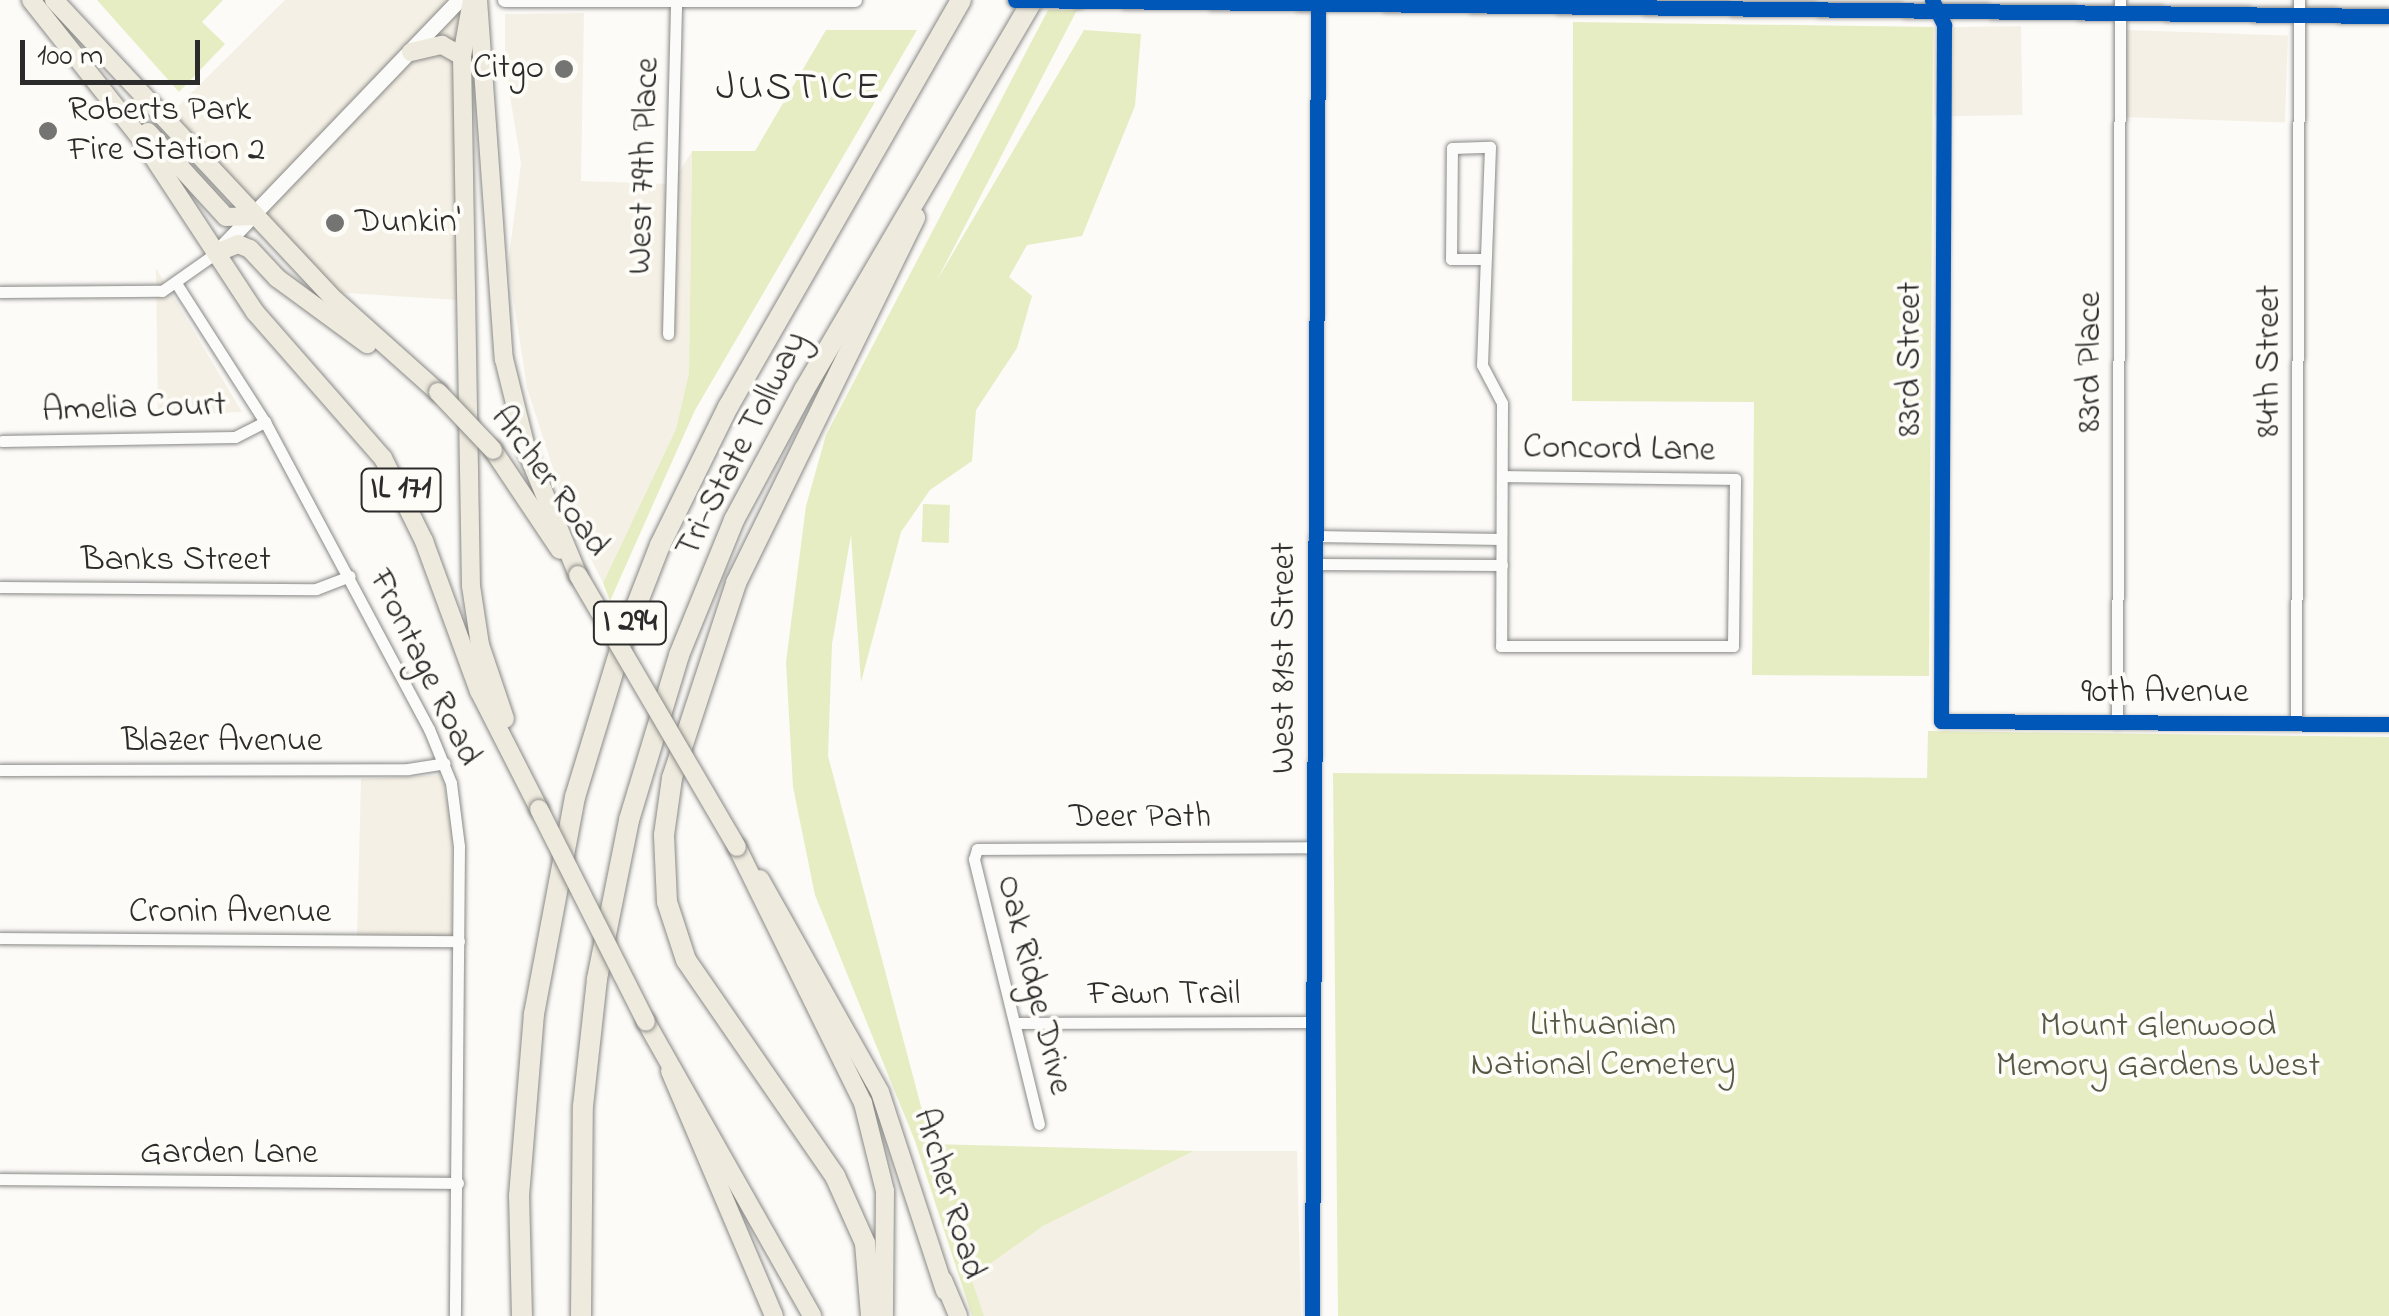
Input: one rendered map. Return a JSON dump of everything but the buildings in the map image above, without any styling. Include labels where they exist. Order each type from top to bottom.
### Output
[{"type":"highway","name":"Tri-State Tollway","points":[[522,1316],[519,1196],[534,1014],[576,796],[623,640],[660,545],[728,406],[961,0]]},
{"type":"highway","name":"Tri-State Tollway","points":[[580,1316],[582,1124],[597,980],[630,820],[679,654],[734,520],[929,174],[1033,0]]},
{"type":"highway","points":[[871,1316],[865,1244],[844,1191],[686,960],[667,902],[664,835],[672,778],[736,583],[825,394],[903,251],[929,174]]},
{"type":"main road","name":"IL 171","points":[[32,0],[102,86],[255,312],[383,458],[521,766]]},
{"type":"main road","name":"Archer Road","points":[[54,0],[254,216],[493,450],[578,575],[880,1092],[942,1280],[950,1316]]},
{"type":"main road","points":[[216,253],[460,0]]},
{"type":"main road","points":[[475,0],[462,56],[471,586],[490,678],[540,809],[670,1071],[774,1316]]},
{"type":"main road","points":[[475,0],[504,359],[527,452],[578,575]]},
{"type":"main road","points":[[410,52],[442,45],[462,56]]},
{"type":"main road","points":[[102,86],[226,217],[254,216]]},
{"type":"main road","points":[[216,253],[238,244],[250,250],[277,278],[406,367]]},
{"type":"main road","points":[[738,846],[863,1103],[884,1191],[884,1316]]},
{"type":"main road","points":[[670,1071],[812,1316]]},
{"type":"main road","points":[[942,1280],[958,1316]]},
{"type":"street","points":[[505,0],[855,0]]},
{"type":"street","points":[[1014,0],[2299,7],[2389,16]]},
{"type":"street","name":"West 79th Place","points":[[668,334],[676,1]]},
{"type":"street","name":"West 81st Street","points":[[1312,1316],[1318,2]]},
{"type":"street","name":"83rd Street","points":[[1935,5],[1944,25],[1940,721]]},
{"type":"street","name":"83rd Place","points":[[2117,723],[2120,6]]},
{"type":"street","name":"84th Street","points":[[2296,723],[2299,7]]},
{"type":"street","name":"Concord Lane","points":[[1481,259],[1452,259],[1452,148],[1490,147],[1491,248],[1481,259],[1482,365],[1502,403],[1501,646],[1733,646],[1735,478],[1502,476]]},
{"type":"street","points":[[0,292],[138,293],[176,283],[216,253]]},
{"type":"street","name":"Frontage Road","points":[[176,283],[265,422],[350,576],[444,763],[457,806],[456,1315]]},
{"type":"street","name":"Amelia Court","points":[[2,442],[235,437],[265,422]]},
{"type":"street","points":[[1315,536],[1501,539]]},
{"type":"street","points":[[1315,564],[1502,565]]},
{"type":"street","name":"Banks Street","points":[[0,587],[316,589],[350,576]]},
{"type":"street","name":"90th Avenue","points":[[1940,721],[2389,724]]},
{"type":"street","name":"Blazer Avenue","points":[[0,770],[408,770],[444,763]]},
{"type":"street","name":"Deer Path","points":[[974,859],[988,844],[1314,846]]},
{"type":"street","name":"Oak Ridge Drive","points":[[974,859],[1039,1124]]},
{"type":"street","name":"Cronin Avenue","points":[[0,938],[459,941]]},
{"type":"street","name":"Fawn Trail","points":[[1015,1023],[1313,1022]]},
{"type":"street","name":"Garden Lane","points":[[0,1180],[458,1184]]},
{"type":"shaded area","points":[[285,0],[451,0],[254,210],[167,117]]},
{"type":"shaded area","points":[[464,0],[458,300],[328,292],[261,217]]},
{"type":"shaded area","points":[[584,13],[581,181],[672,184],[692,151],[689,373],[676,429],[603,583],[566,509],[527,388],[508,264],[521,163],[505,66],[505,14]]},
{"type":"shaded area","points":[[2021,26],[2023,115],[1935,117],[1933,28]]},
{"type":"shaded area","points":[[2127,30],[2288,36],[2285,123],[2124,117]]},
{"type":"shaded area","points":[[156,268],[242,412],[158,416]]},
{"type":"shaded area","points":[[442,775],[452,827],[452,936],[357,937],[361,779]]},
{"type":"shaded area","points":[[1194,1151],[1297,1151],[1301,1316],[984,1316],[970,1279],[1043,1226]]},
{"type":"green space","points":[[97,0],[223,0],[202,22],[225,44],[179,92]]},
{"type":"green space","points":[[1048,10],[1077,10],[936,282],[1084,30],[1141,34],[1135,106],[1082,236],[1027,245],[1009,277],[1032,296],[1017,348],[976,410],[972,461],[930,490],[901,532],[861,682],[851,535],[832,644],[828,756],[931,1144],[1194,1151],[1043,1226],[971,1278],[984,1316],[972,1316],[915,1141],[815,895],[793,787],[786,662],[806,506],[826,435]]},
{"type":"green space","points":[[1573,22],[1933,27],[1929,676],[1752,675],[1754,402],[1572,401]]},
{"type":"green space","points":[[826,30],[917,30],[695,410],[610,601],[603,583],[676,429],[689,373],[692,151],[755,151]]},
{"type":"green space","points":[[923,504],[950,505],[949,543],[922,542]]},
{"type":"green space","points":[[1928,731],[2389,737],[2389,1316],[1338,1316],[1333,773],[1927,778]]},
{"type":"cycle path","points":[[1015,0],[2389,16]]},
{"type":"cycle path","points":[[1312,1316],[1318,0]]},
{"type":"cycle path","points":[[1932,0],[1944,25],[1941,721],[2389,724]]},
{"type":"place","name":"Citgo","points":[[564,69]]},
{"type":"place","name":"Roberts Park Fire Station 2","points":[[48,131]]},
{"type":"place","name":"Dunkin'","points":[[335,223]]},
{"type":"district","name":"JUSTICE","points":[[799,89]]},
{"type":"park label","name":"Lithuanian National Cemetery","points":[[1603,1046]]},
{"type":"park label","name":"Mount Glenwood Memory Gardens West","points":[[2158,1047]]}]
